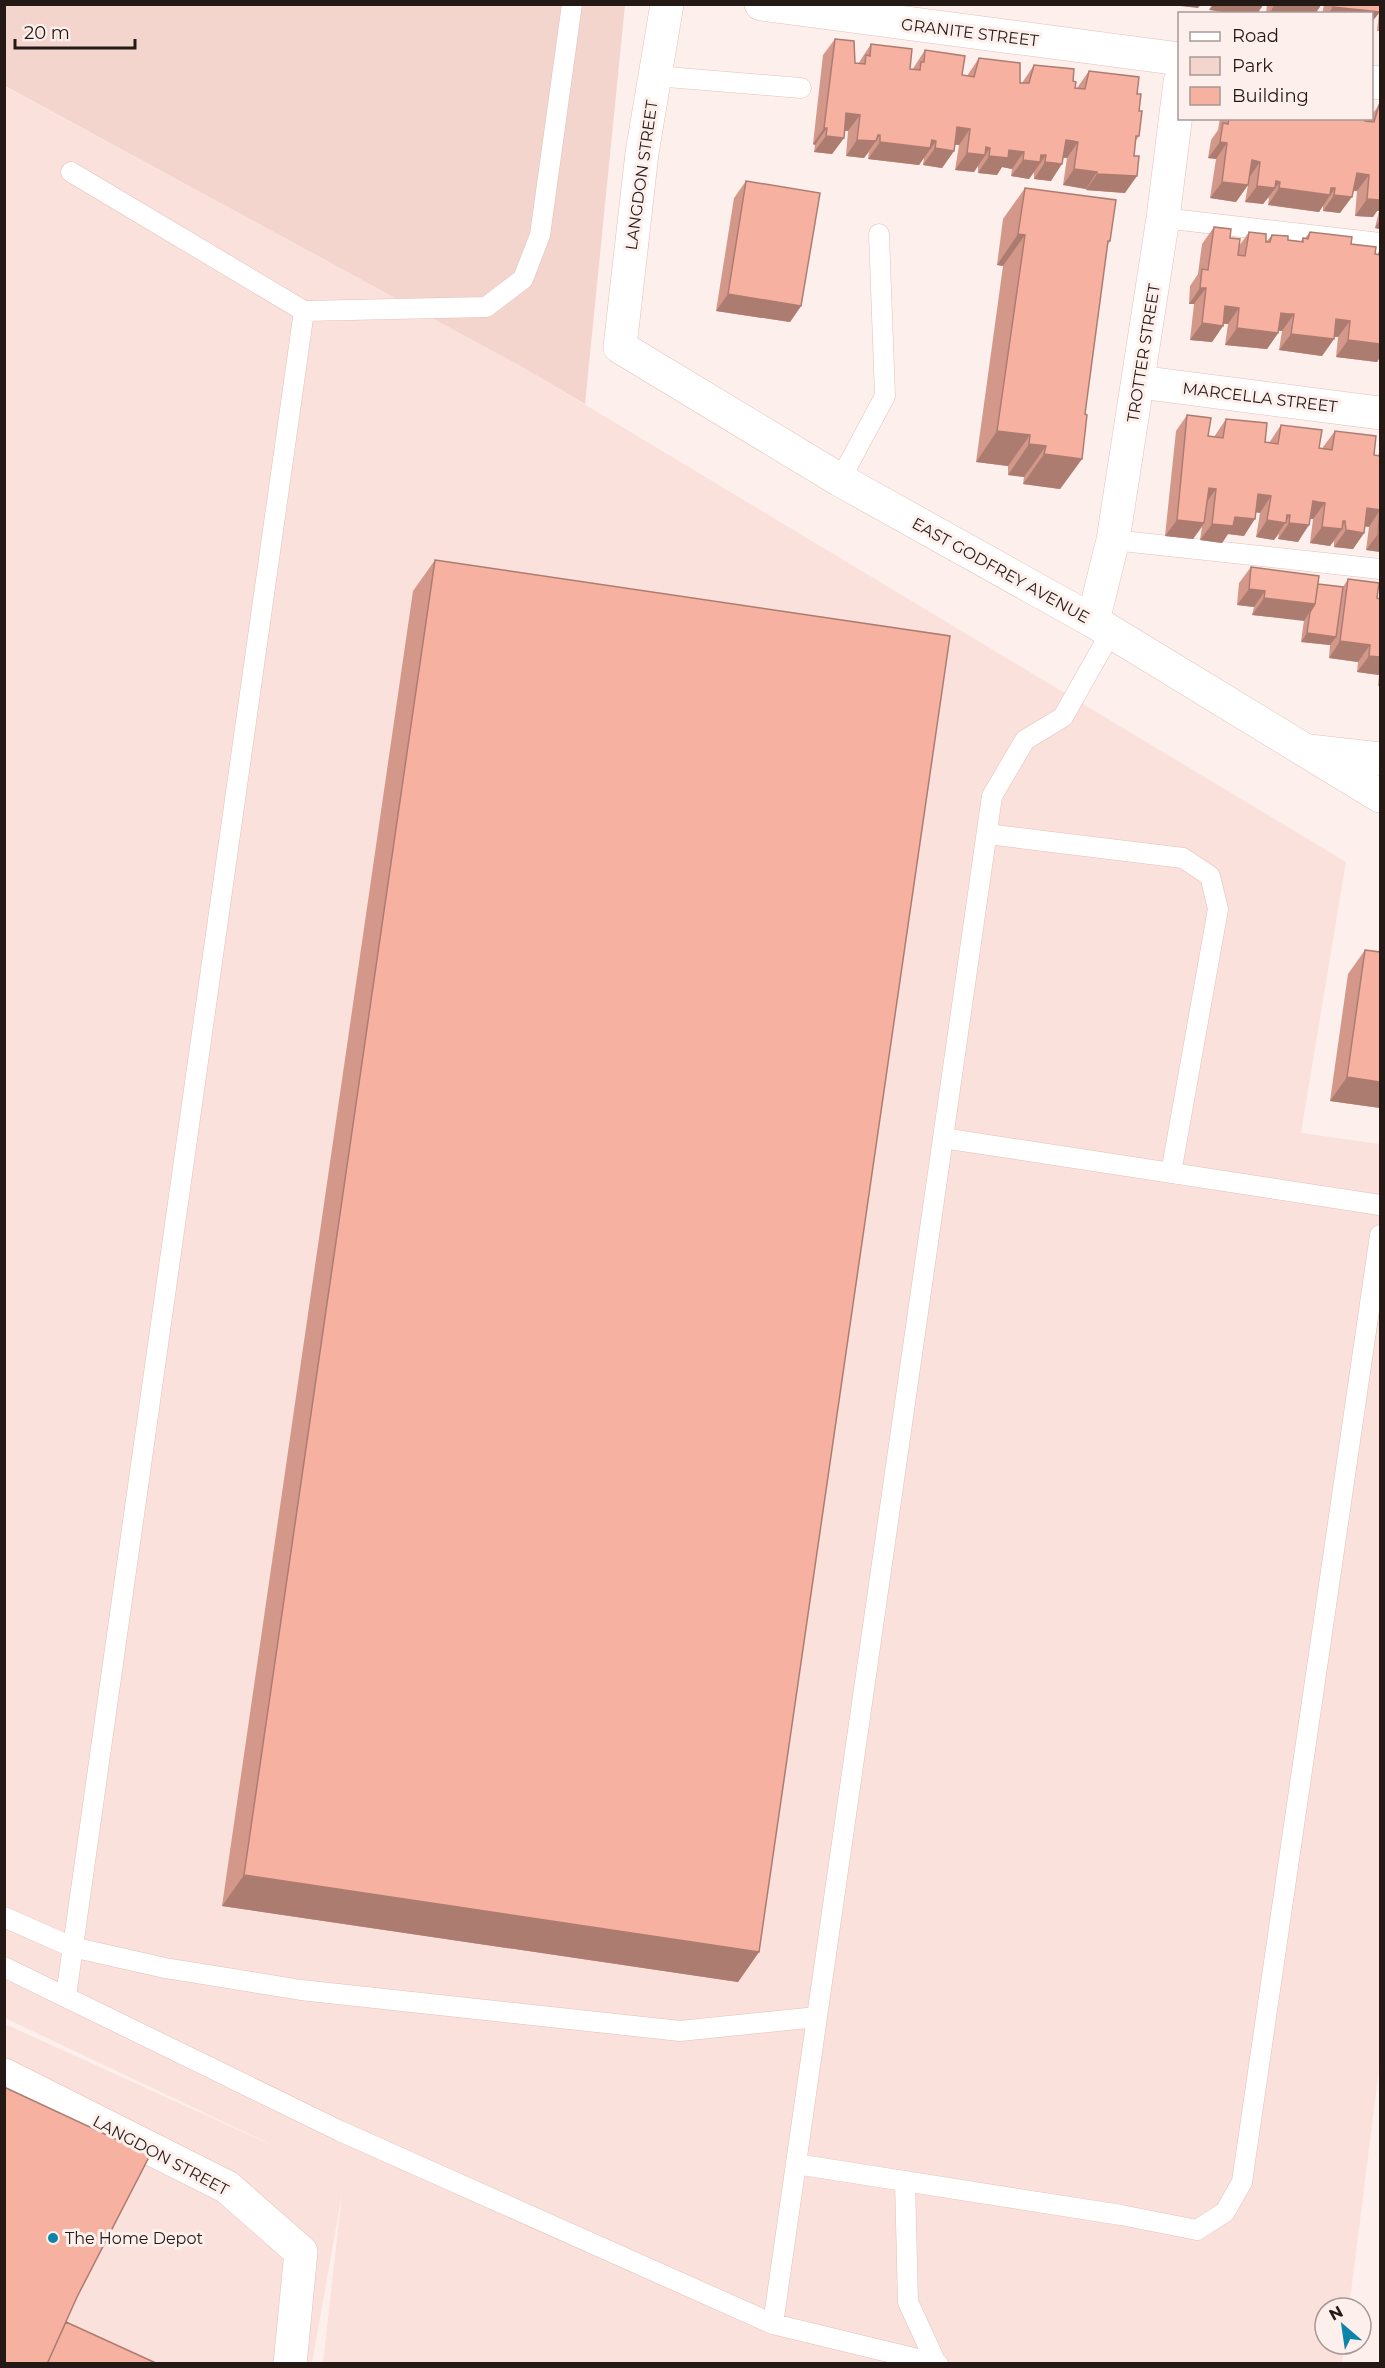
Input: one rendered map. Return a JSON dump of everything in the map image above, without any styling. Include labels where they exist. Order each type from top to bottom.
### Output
[{"type":"street","name":"LANGDON STREET","points":[[620,347],[642,153],[667,4]]},
{"type":"street","name":"GRANITE STREET","points":[[761,4],[1178,59]]},
{"type":"street","name":"TROTTER STREET","points":[[1102,626],[1113,540],[1163,218],[1178,90]]},
{"type":"street","name":"EAST GODFREY AVENUE","points":[[620,347],[840,480],[1102,626],[1380,796]]},
{"type":"street","name":"MARCELLA STREET","points":[[1139,382],[1380,413]]},
{"type":"street","points":[[1309,751],[1380,759]]},
{"type":"street","name":"LANGDON STREET","points":[[4,2075],[227,2187],[301,2252],[290,2364]]},
{"type":"lane","points":[[71,172],[304,311],[486,307],[523,279],[540,235],[572,4]]},
{"type":"lane","points":[[655,76],[801,88]]},
{"type":"lane","points":[[1163,218],[1380,243]]},
{"type":"lane","points":[[840,480],[885,396],[879,234]]},
{"type":"lane","points":[[66,1996],[304,311]]},
{"type":"lane","points":[[1113,540],[1380,569]]},
{"type":"lane","points":[[773,2324],[992,796],[1025,740],[1063,717],[1102,626]]},
{"type":"lane","points":[[987,834],[1183,858],[1210,876],[1218,909],[1171,1173]]},
{"type":"lane","points":[[943,1138],[1380,1205]]},
{"type":"lane","points":[[796,2164],[1197,2230],[1225,2212],[1242,2182],[1380,1235]]},
{"type":"lane","points":[[4,1917],[72,1947],[165,1968],[302,1990],[680,2031],[817,2017]]},
{"type":"lane","points":[[4,1967],[340,2132],[773,2324],[937,2363]]},
{"type":"lane","points":[[905,2181],[908,2302],[937,2363]]},
{"type":"shaded area","points":[[4,86],[524,368],[1346,862],[1301,1133],[1380,1144],[1380,2061],[1351,2296],[1313,2296],[1313,2356],[1343,2356],[1342,2363],[323,2363],[342,2194],[312,2363],[5,2363],[5,2024],[289,2153],[5,2018]]},
{"type":"green space","points":[[4,5],[625,5],[585,404],[524,368],[5,86]]},
{"type":"building","points":[[1333,4],[1380,4],[1380,12],[1333,7]]},
{"type":"building","points":[[835,39],[854,41],[855,63],[865,64],[866,55],[870,56],[871,44],[912,49],[910,69],[920,70],[921,62],[924,62],[925,50],[965,56],[962,75],[974,77],[979,58],[1020,63],[1020,83],[1029,83],[1034,65],[1074,69],[1075,88],[1085,89],[1089,71],[1139,77],[1137,94],[1141,94],[1139,111],[1142,111],[1134,156],[1139,156],[1137,176],[1097,174],[1097,172],[1074,169],[1078,142],[1066,140],[1062,164],[1045,162],[1046,155],[1041,155],[1040,162],[1023,160],[1024,152],[1009,150],[1008,158],[989,156],[990,148],[986,147],[985,155],[967,153],[970,129],[957,127],[954,151],[935,148],[936,141],[932,140],[930,148],[880,142],[880,135],[876,141],[857,140],[860,115],[846,113],[844,138],[826,136],[827,128],[824,128]]},
{"type":"building","points":[[1380,105],[1380,200],[1367,199],[1369,175],[1357,173],[1352,197],[1334,195],[1335,188],[1331,188],[1330,195],[1279,188],[1280,182],[1276,181],[1275,188],[1257,186],[1260,162],[1252,160],[1248,185],[1222,182],[1227,143],[1220,142],[1223,123],[1228,124],[1229,120],[1365,120],[1374,122]]},
{"type":"building","points":[[746,181],[820,193],[801,306],[728,294]]},
{"type":"building","points":[[1025,188],[1116,200],[1110,241],[1108,241],[1085,414],[1087,415],[1082,459],[1044,454],[1046,446],[1029,444],[1030,435],[997,431],[1025,235],[1018,234]]},
{"type":"building","points":[[1214,227],[1231,229],[1230,238],[1240,239],[1238,255],[1245,256],[1249,232],[1266,234],[1266,242],[1270,242],[1272,235],[1288,236],[1288,240],[1303,242],[1303,238],[1308,239],[1310,232],[1352,237],[1351,244],[1376,247],[1375,254],[1380,255],[1380,344],[1348,340],[1350,321],[1336,319],[1334,339],[1291,334],[1294,314],[1281,313],[1278,333],[1237,328],[1239,308],[1225,306],[1223,326],[1202,323],[1206,288],[1200,288],[1202,269],[1208,270]]},
{"type":"building","points":[[1187,415],[1211,418],[1208,436],[1223,438],[1226,419],[1267,423],[1265,442],[1278,444],[1281,425],[1322,430],[1319,448],[1332,450],[1335,431],[1376,436],[1374,455],[1380,456],[1380,510],[1367,508],[1364,533],[1346,530],[1345,521],[1343,521],[1342,529],[1322,527],[1325,503],[1313,501],[1309,525],[1289,523],[1290,515],[1287,515],[1286,523],[1267,520],[1271,496],[1258,494],[1255,519],[1235,517],[1233,526],[1212,524],[1216,489],[1209,488],[1204,523],[1177,520]]},
{"type":"building","points":[[1380,510],[1380,534],[1378,534]]},
{"type":"building","points":[[435,560],[950,636],[759,1952],[244,1875]]},
{"type":"building","points":[[1251,567],[1319,576],[1315,604],[1264,598],[1265,591],[1249,589]]},
{"type":"building","points":[[1348,579],[1379,583],[1377,598],[1380,599],[1380,657],[1369,656],[1370,645],[1340,641]]},
{"type":"building","points":[[1318,584],[1343,587],[1336,637],[1307,633]]},
{"type":"building","points":[[1365,950],[1380,952],[1380,1082],[1347,1077]]},
{"type":"building","name":"The Home Depot","points":[[4,2087],[150,2155],[77,2297],[47,2364],[4,2364]]},
{"type":"building","points":[[66,2322],[158,2364],[47,2364]]},
{"type":"place","name":"The Home Depot","points":[[53,2238]]}]
